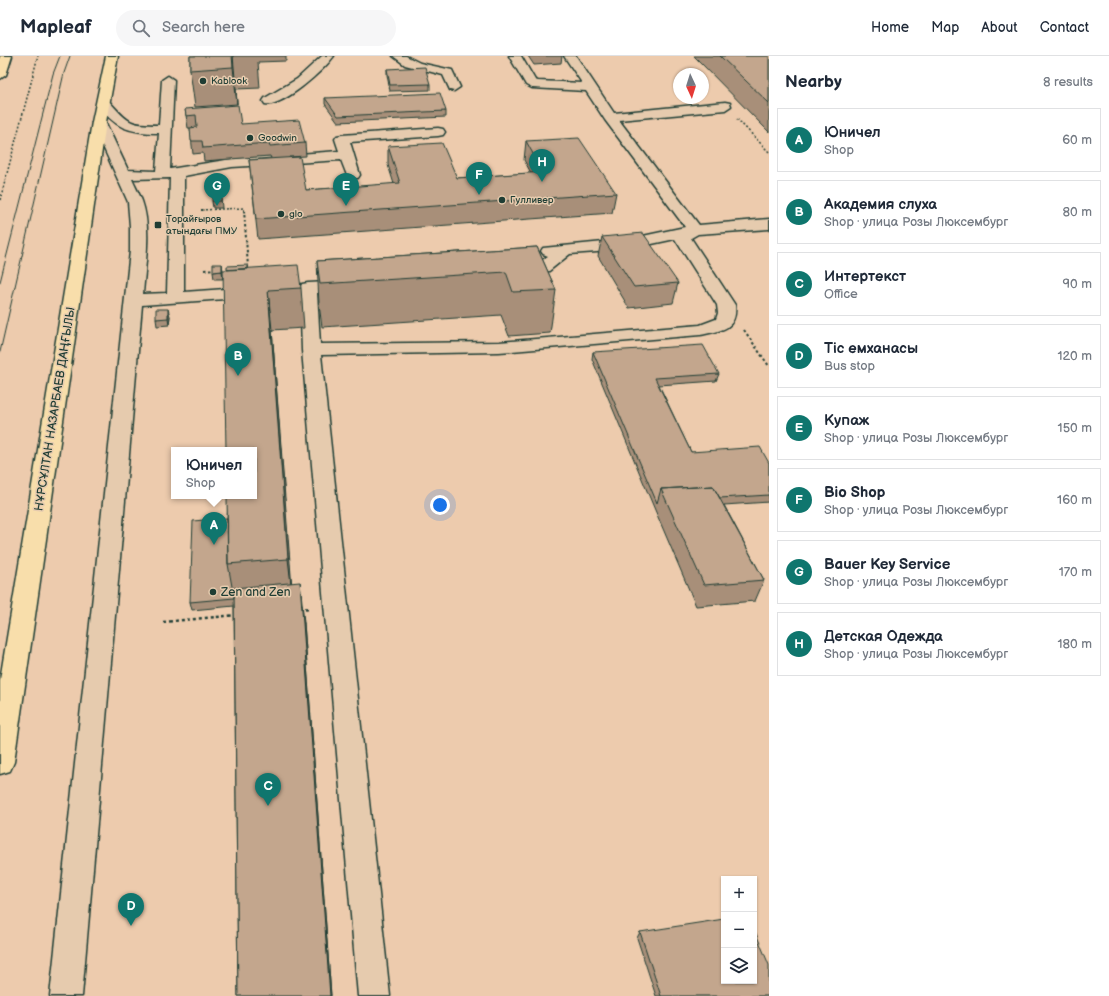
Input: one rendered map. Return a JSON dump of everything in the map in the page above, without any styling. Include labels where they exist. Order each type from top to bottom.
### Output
[{"type":"main road","points":[[0,75],[6,56]]},
{"type":"main road","name":"НҰРСҰЛТАН НАЗАРБАЕВ ДАҢҒЫЛЫ","points":[[0,762],[101,113],[112,56]]},
{"type":"street","points":[[268,101],[298,85],[323,63],[328,56]]},
{"type":"street","points":[[399,56],[405,61],[448,73],[454,87]]},
{"type":"street","points":[[515,56],[530,82],[536,85],[590,87]]},
{"type":"street","points":[[570,56],[610,117],[695,230]]},
{"type":"street","points":[[168,80],[165,129],[170,174],[175,297]]},
{"type":"street","points":[[610,117],[725,106]]},
{"type":"street","points":[[101,113],[123,124],[141,129],[165,129]]},
{"type":"street","points":[[66,996],[134,300],[138,217],[135,202],[122,174],[101,113]]},
{"type":"street","points":[[352,175],[342,139],[438,132]]},
{"type":"street","points":[[122,174],[170,174],[232,163],[347,155]]},
{"type":"street","points":[[534,252],[624,245],[695,230],[769,224]]},
{"type":"street","points":[[311,350],[499,347],[700,330],[713,327],[724,322],[727,313],[726,305],[686,245],[682,236],[695,230]]},
{"type":"street","points":[[502,276],[525,273],[543,268],[565,250]]},
{"type":"street","points":[[300,289],[327,282],[345,272]]},
{"type":"street","points":[[300,289],[363,285]]},
{"type":"street","points":[[300,289],[311,350],[374,996]]},
{"type":"street","points":[[134,300],[269,291]]},
{"type":"path","points":[[0,200],[38,56]]},
{"type":"path","points":[[725,106],[769,152]]},
{"type":"path","points":[[202,210],[244,208],[248,267],[241,268]]},
{"type":"path","points":[[204,270],[219,269]]},
{"type":"path","points":[[726,305],[769,366]]},
{"type":"path","points":[[297,609],[336,606]]},
{"type":"path","points":[[164,622],[242,614]]},
{"type":"building","points":[[190,56],[232,56],[233,67],[190,70]]},
{"type":"building","points":[[720,56],[769,56],[769,103]]},
{"type":"building","points":[[425,67],[430,84],[390,85],[387,69]]},
{"type":"building","points":[[440,93],[446,111],[338,116],[325,98]]},
{"type":"building","points":[[238,105],[241,124],[299,120],[305,143],[270,146],[269,143],[203,148],[202,141],[191,141],[190,128],[197,127],[196,115],[186,116],[185,109]]},
{"type":"building","points":[[579,138],[616,193],[256,219],[249,160],[300,157],[306,190],[400,183],[388,146],[442,143],[457,178],[543,172],[526,141]]},
{"type":"building","points":[[221,197],[221,201],[212,201],[212,198]]},
{"type":"building","points":[[643,233],[678,283],[634,287],[602,237]]},
{"type":"building","points":[[537,247],[556,290],[513,292],[506,272],[320,284],[317,261]]},
{"type":"building","points":[[213,264],[222,264],[222,271],[213,272]]},
{"type":"building","points":[[248,265],[248,269],[227,270],[227,266]]},
{"type":"building","points":[[298,265],[301,288],[268,290],[288,559],[228,564],[227,499],[257,499],[257,447],[226,447],[223,270]]},
{"type":"building","points":[[156,309],[168,309],[168,318],[156,319]]},
{"type":"building","points":[[703,345],[719,374],[655,378],[691,452],[760,447],[769,463],[769,495],[720,498],[713,486],[661,489],[657,503],[593,352]]},
{"type":"building","points":[[713,486],[764,580],[704,585],[661,489]]},
{"type":"building","points":[[227,518],[228,564],[234,598],[190,602],[193,521]]},
{"type":"building","points":[[300,582],[330,996],[238,996],[234,588]]},
{"type":"building","points":[[721,919],[721,984],[757,984],[757,936],[769,965],[769,996],[661,996],[640,932]]},
{"type":"tram line","points":[[0,282],[53,74],[60,56]]},
{"type":"tram line","points":[[0,352],[64,73],[70,56]]},
{"type":"place","name":"Kablook","points":[[203,81]]},
{"type":"place","name":"Goodwin","points":[[250,138]]},
{"type":"place","name":"Детская Одежда","points":[[542,182]]},
{"type":"place","name":"Bio Shop","points":[[479,195]]},
{"type":"place","name":"Гулливер","points":[[502,200]]},
{"type":"place","name":"Bauer Key Service","points":[[217,206]]},
{"type":"place","name":"Купаж","points":[[346,206]]},
{"type":"place","name":"glo","points":[[281,214]]},
{"type":"place","name":"Торайғыров атындағы ПМУ","points":[[158,225]]},
{"type":"place","name":"Академия слуха","points":[[238,376]]},
{"type":"place","name":"Юничел","points":[[214,545]]},
{"type":"place","name":"Zen and Zen","points":[[213,592]]},
{"type":"place","name":"Интертекст","points":[[268,806]]},
{"type":"place","name":"Тіс емханасы","points":[[131,926]]}]
